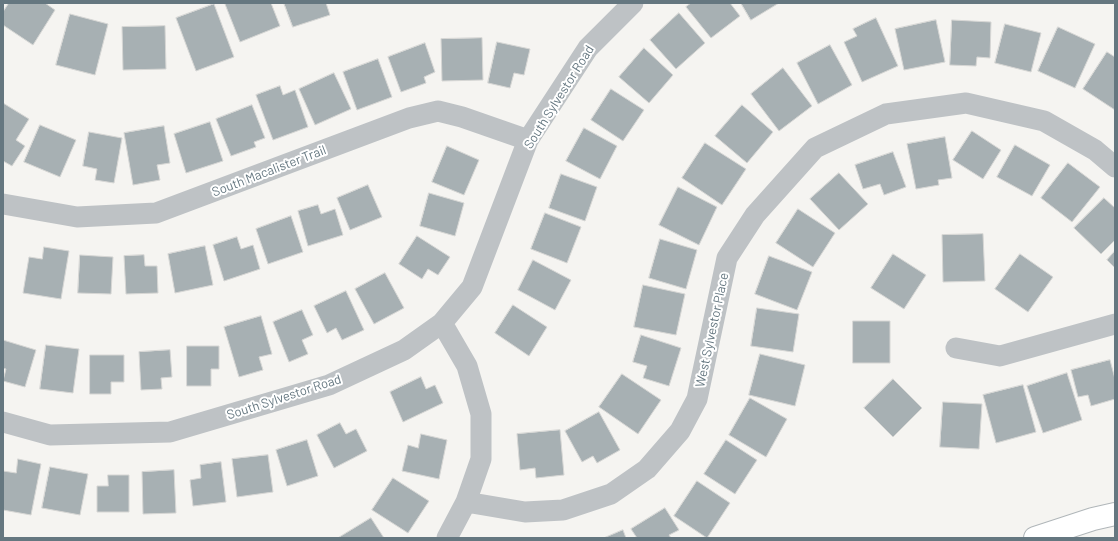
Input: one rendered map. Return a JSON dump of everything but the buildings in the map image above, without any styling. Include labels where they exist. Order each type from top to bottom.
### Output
[{"type":"main road","points":[[1035,538],[1092,519],[1115,514]]},
{"type":"street","name":"South Sylvestor Road","points":[[3,422],[50,434],[170,432],[329,385],[404,350],[442,323],[472,287],[528,140],[588,48],[633,3]]},
{"type":"street","name":"West Sylvestor Place","points":[[466,502],[525,512],[563,510],[610,494],[647,469],[680,431],[697,399],[727,258],[755,215],[815,148],[886,114],[966,103],[1044,121],[1095,150],[1115,167]]},
{"type":"street","name":"South Macalister Trail","points":[[3,204],[77,217],[156,213],[409,118],[438,111],[462,117],[528,140]]},
{"type":"street","points":[[442,323],[467,366],[481,414],[480,459],[466,502],[447,538]]},
{"type":"street","points":[[956,348],[1000,356],[1115,324]]}]
